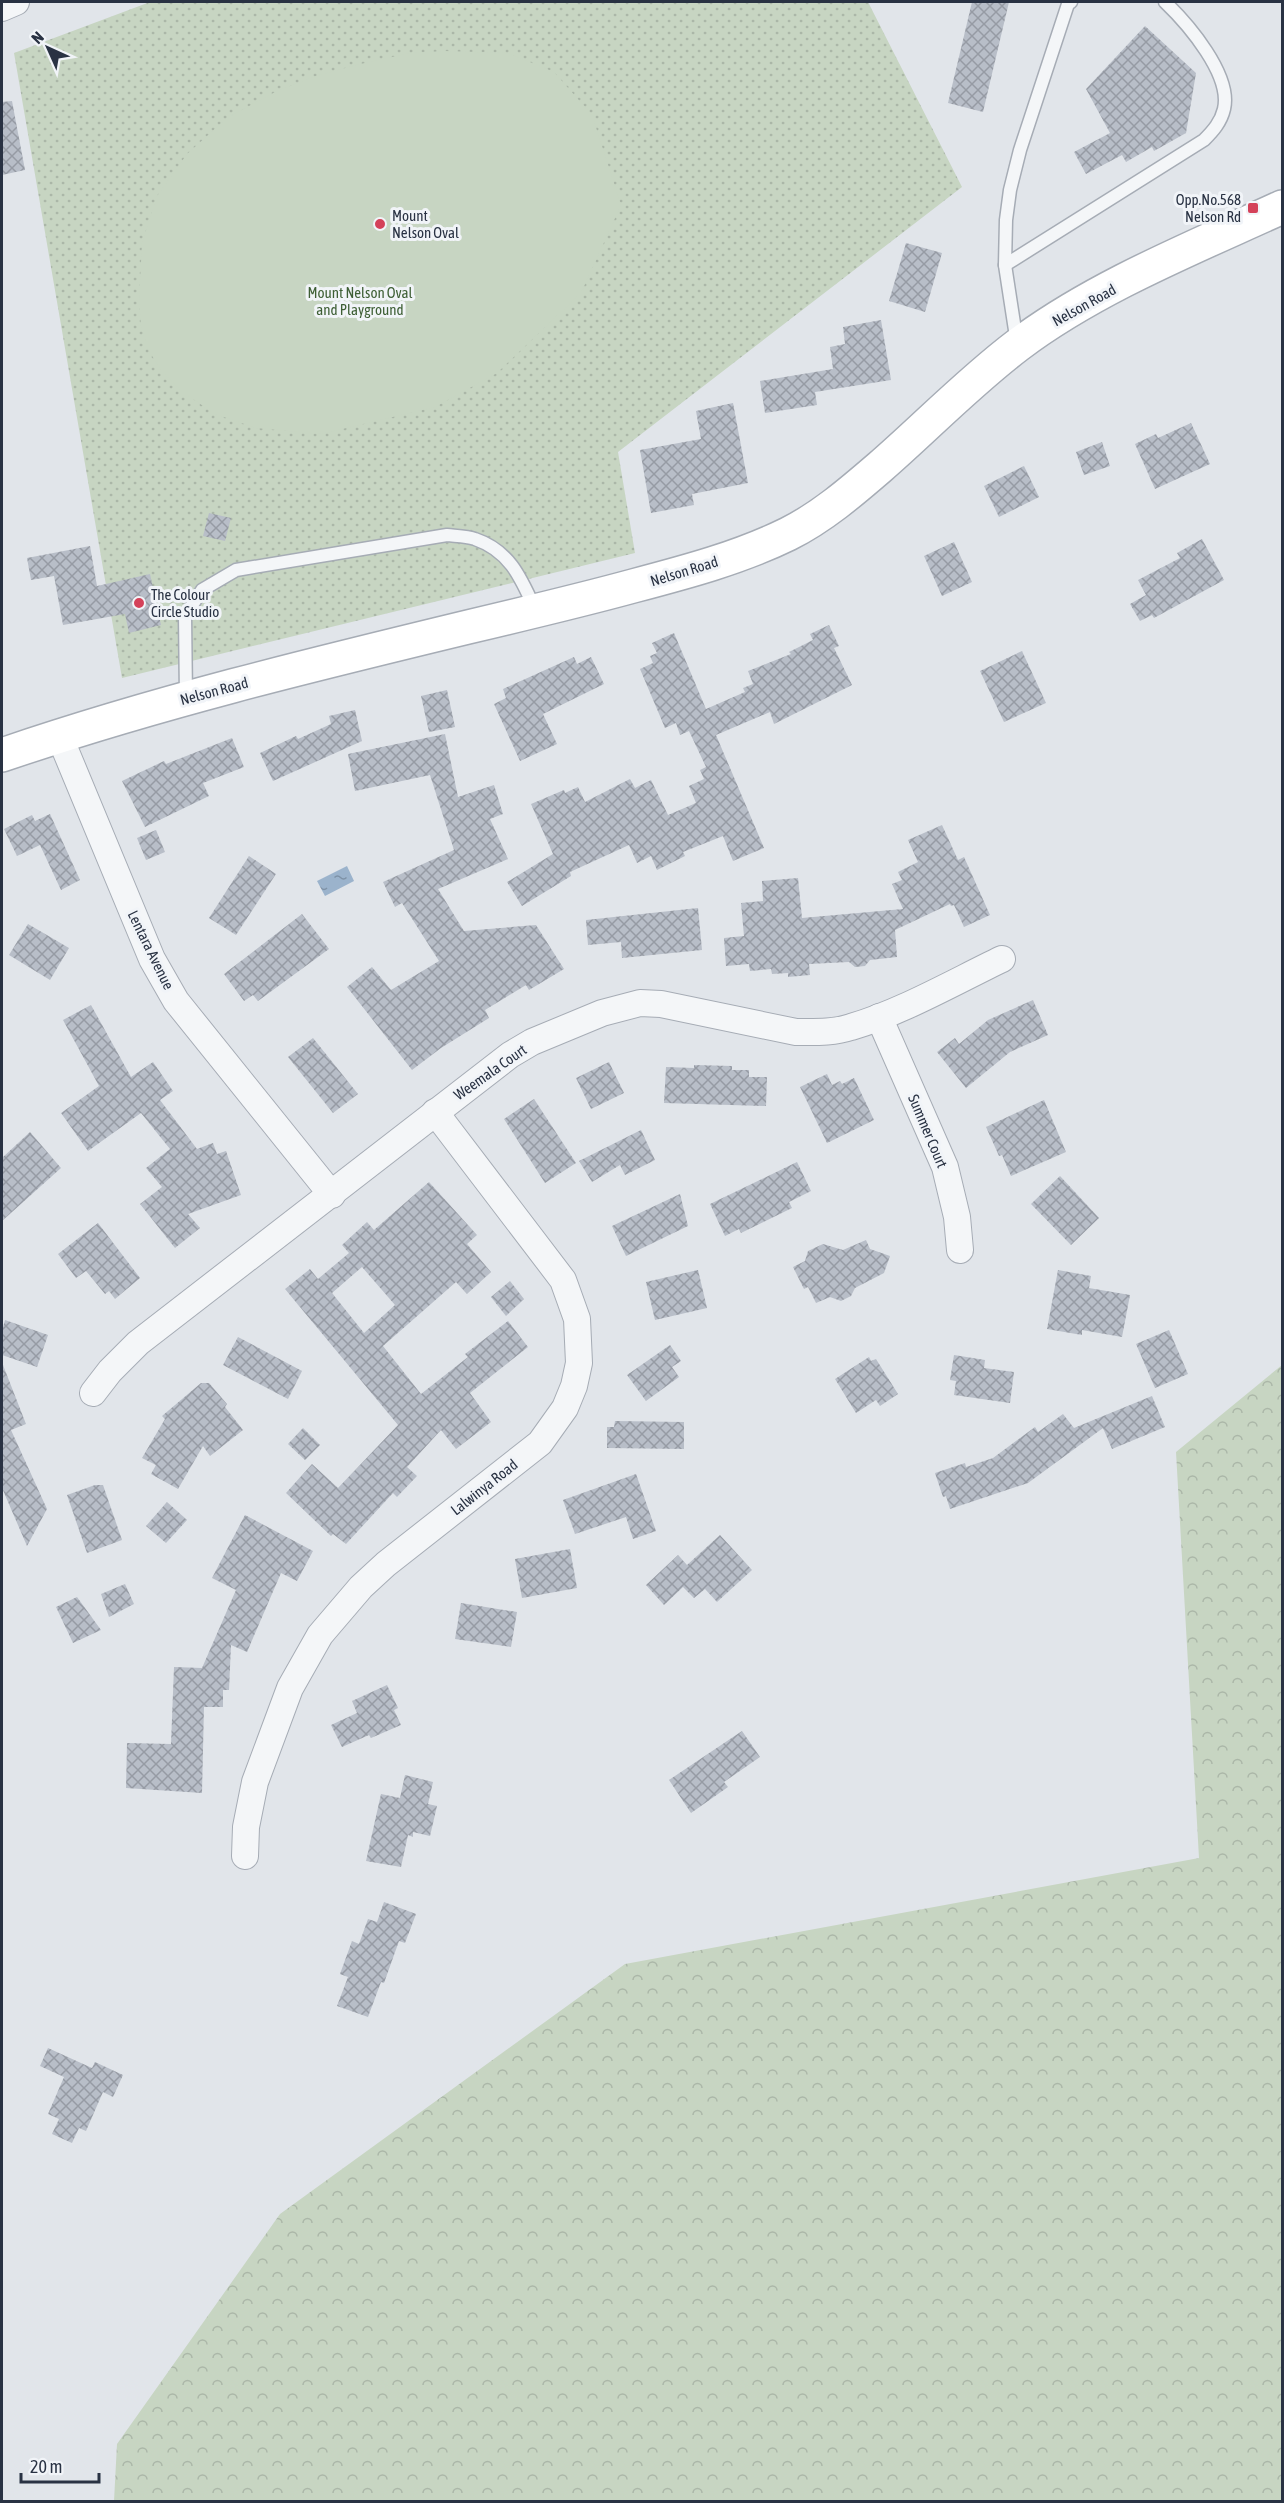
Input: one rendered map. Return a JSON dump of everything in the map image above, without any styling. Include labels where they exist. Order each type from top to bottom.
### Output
[{"type":"main road","name":"Nelson Road","points":[[2,755],[59,735],[315,663],[536,611],[698,568],[788,534],[823,514],[853,491],[1018,346],[1078,306],[1164,262],[1282,207]]},
{"type":"street","points":[[2,8],[16,2]]},
{"type":"street","name":"Lentara Avenue","points":[[59,735],[152,959],[176,1001],[332,1195]]},
{"type":"street","name":"Weemala Court","points":[[93,1393],[110,1371],[138,1343],[332,1195],[490,1069],[532,1042],[619,1007],[640,1003],[661,1004],[796,1032],[849,1028],[879,1017],[1002,959]]},
{"type":"street","name":"Summer Court","points":[[879,1017],[945,1167],[957,1217],[960,1250]]},
{"type":"street","name":"Lalwinya Road","points":[[245,1856],[246,1827],[255,1782],[290,1688],[320,1635],[361,1587],[386,1564],[540,1443],[566,1408],[574,1386],[579,1363],[577,1319],[563,1280],[435,1112]]},
{"type":"lane","points":[[1018,346],[1005,265],[1006,220],[1010,190],[1024,139],[1068,4],[1071,2]]},
{"type":"lane","points":[[1005,265],[1204,140],[1218,124],[1225,108],[1225,91],[1219,74],[1210,58],[1165,2]]},
{"type":"lane","points":[[186,698],[185,616],[202,590],[236,570],[447,535],[475,538],[498,551],[518,570],[536,611]]},
{"type":"green space","name":"Mount Nelson Oval and Playground","points":[[150,2],[868,2],[962,187],[618,452],[635,553],[122,678],[14,53]]},
{"type":"green space","name":"Mount Nelson Oval","points":[[445,51],[508,53],[554,72],[592,115],[621,205],[581,293],[497,373],[435,407],[321,434],[256,428],[215,414],[184,393],[161,371],[148,349],[141,326],[139,301],[142,243],[157,196],[187,154],[227,118],[277,91],[316,76],[356,65],[410,53]]},
{"type":"green space","points":[[1282,1365],[1282,2501],[114,2501],[117,2444],[280,2214],[625,1964],[1199,1858],[1176,1452]]},
{"type":"water","points":[[347,866],[354,881],[325,896],[317,881]]},
{"type":"building","points":[[972,2],[1009,2],[983,112],[948,103]]},
{"type":"building","points":[[1145,26],[1196,73],[1186,133],[1154,151],[1152,147],[1126,162],[1122,155],[1086,174],[1074,152],[1110,133],[1086,89]]},
{"type":"building","points":[[12,101],[25,170],[2,175],[2,102]]},
{"type":"building","points":[[906,243],[942,253],[925,312],[889,301]]},
{"type":"building","points":[[881,320],[891,380],[815,392],[817,405],[765,413],[760,381],[833,369],[830,347],[845,344],[843,327]]},
{"type":"building","points":[[733,403],[748,483],[692,494],[694,505],[651,513],[640,450],[701,439],[696,411]]},
{"type":"building","points":[[1191,423],[1210,464],[1155,489],[1135,444],[1156,434],[1158,438]]},
{"type":"building","points":[[1102,442],[1110,466],[1084,475],[1076,452]]},
{"type":"building","points":[[1024,466],[1039,497],[999,517],[984,486]]},
{"type":"building","points":[[209,513],[231,518],[225,541],[203,536]]},
{"type":"building","points":[[1202,539],[1224,580],[1154,618],[1152,615],[1140,621],[1130,604],[1146,595],[1138,580],[1180,558],[1177,553]]},
{"type":"building","points":[[954,542],[972,582],[942,596],[924,556]]},
{"type":"building","points":[[90,546],[97,586],[150,574],[161,625],[129,633],[125,614],[63,625],[54,576],[31,580],[27,558]]},
{"type":"building","points":[[829,625],[839,646],[834,648],[852,685],[774,724],[770,712],[716,735],[764,848],[733,861],[723,836],[683,852],[685,856],[657,870],[651,856],[637,863],[629,845],[570,872],[571,876],[522,906],[507,882],[553,854],[531,804],[564,790],[565,793],[578,787],[585,802],[630,779],[635,788],[651,780],[668,815],[696,803],[689,786],[704,779],[700,770],[706,767],[689,731],[680,735],[676,723],[665,728],[640,669],[653,663],[650,656],[657,653],[652,643],[674,633],[706,709],[745,692],[743,688],[753,684],[748,671],[791,654],[789,652],[813,640],[810,634]]},
{"type":"building","points":[[1022,651],[1046,703],[1004,722],[980,671]]},
{"type":"building","points":[[574,657],[577,664],[591,657],[604,684],[543,714],[557,744],[520,761],[494,704],[506,698],[503,689]]},
{"type":"building","points":[[447,690],[455,727],[429,732],[421,696]]},
{"type":"building","points":[[355,710],[362,741],[273,781],[260,753],[296,736],[298,739],[331,724],[329,716]]},
{"type":"building","points":[[445,734],[458,797],[494,785],[503,814],[490,819],[508,859],[438,889],[464,931],[536,925],[564,969],[529,990],[526,985],[485,1010],[489,1018],[441,1048],[412,1070],[347,987],[372,967],[391,990],[439,961],[402,903],[395,907],[383,882],[454,850],[430,775],[355,791],[348,754]]},
{"type":"building","points":[[232,738],[244,767],[203,783],[209,796],[145,827],[122,781],[164,761],[166,764]]},
{"type":"building","points":[[50,814],[80,880],[61,890],[40,845],[17,856],[4,829],[32,815],[35,821]]},
{"type":"building","points":[[942,825],[958,860],[964,857],[990,915],[964,927],[954,905],[950,904],[895,930],[897,957],[870,960],[865,966],[855,967],[849,962],[809,964],[810,975],[788,977],[788,973],[772,974],[771,969],[750,971],[749,964],[726,966],[724,938],[744,936],[741,903],[763,901],[762,881],[798,878],[802,918],[903,909],[892,884],[902,880],[898,872],[918,862],[908,840]]},
{"type":"building","points":[[156,830],[165,852],[146,860],[137,838]]},
{"type":"building","points":[[249,856],[276,874],[236,935],[209,918]]},
{"type":"building","points":[[698,908],[702,950],[622,958],[621,942],[588,945],[586,920]]},
{"type":"building","points":[[302,914],[329,949],[258,1001],[253,995],[244,1001],[224,974]]},
{"type":"building","points":[[28,924],[69,948],[50,980],[9,955]]},
{"type":"building","points":[[1033,1000],[1048,1035],[1010,1052],[966,1088],[937,1052],[955,1038],[959,1044],[988,1020]]},
{"type":"building","points":[[91,1005],[131,1077],[153,1062],[173,1091],[160,1100],[197,1149],[213,1143],[217,1154],[226,1151],[241,1195],[188,1214],[200,1228],[175,1248],[140,1204],[162,1187],[146,1168],[170,1149],[141,1113],[88,1151],[61,1113],[99,1086],[63,1020]]},
{"type":"building","points":[[313,1038],[358,1094],[333,1113],[288,1057]]},
{"type":"building","points":[[609,1062],[624,1093],[591,1109],[576,1078]]},
{"type":"building","points":[[694,1065],[732,1066],[732,1070],[749,1070],[749,1077],[767,1077],[766,1106],[664,1103],[666,1067],[694,1068]]},
{"type":"building","points":[[827,1074],[832,1085],[840,1081],[842,1084],[854,1078],[874,1120],[827,1143],[800,1087]]},
{"type":"building","points":[[534,1099],[576,1163],[545,1183],[504,1119]]},
{"type":"building","points":[[1044,1100],[1066,1152],[1011,1176],[986,1127]]},
{"type":"building","points":[[641,1130],[655,1160],[625,1175],[620,1165],[592,1182],[579,1161]]},
{"type":"building","points":[[30,1132],[61,1168],[2,1221],[2,1158]]},
{"type":"building","points":[[797,1162],[811,1191],[789,1202],[792,1208],[741,1233],[739,1229],[725,1236],[710,1204]]},
{"type":"building","points":[[1060,1176],[1099,1218],[1071,1245],[1031,1204]]},
{"type":"building","points":[[429,1182],[477,1235],[467,1244],[491,1272],[467,1294],[456,1282],[383,1346],[421,1394],[468,1357],[465,1354],[508,1321],[528,1347],[470,1393],[491,1422],[456,1449],[441,1430],[407,1467],[417,1476],[397,1497],[393,1493],[346,1544],[333,1534],[331,1536],[286,1493],[312,1464],[338,1488],[398,1425],[285,1289],[310,1269],[318,1279],[349,1253],[342,1245],[367,1222],[374,1230]],"holes":[[[362,1267],[395,1305],[364,1333],[332,1293]]]},
{"type":"building","points":[[680,1194],[688,1226],[626,1256],[612,1226]]},
{"type":"building","points":[[98,1223],[140,1278],[115,1299],[109,1291],[105,1294],[86,1271],[76,1278],[58,1254]]},
{"type":"building","points":[[866,1240],[870,1249],[890,1256],[884,1273],[855,1288],[851,1296],[841,1301],[830,1297],[816,1303],[808,1287],[804,1289],[793,1267],[805,1261],[808,1251],[823,1244],[843,1250]]},
{"type":"building","points":[[698,1270],[707,1308],[655,1320],[646,1282]]},
{"type":"building","points":[[1058,1270],[1091,1276],[1089,1288],[1130,1295],[1122,1337],[1082,1330],[1082,1335],[1047,1329]]},
{"type":"building","points":[[510,1281],[524,1299],[506,1316],[491,1297]]},
{"type":"building","points":[[5,1320],[48,1335],[37,1367],[2,1355],[2,1331]]},
{"type":"building","points":[[1169,1330],[1188,1374],[1155,1388],[1136,1344]]},
{"type":"building","points":[[238,1337],[302,1371],[288,1399],[223,1365]]},
{"type":"building","points":[[670,1345],[681,1361],[672,1367],[679,1377],[646,1401],[627,1375]]},
{"type":"building","points":[[954,1355],[985,1360],[984,1368],[1014,1372],[1010,1403],[954,1395],[956,1381],[950,1380]]},
{"type":"building","points":[[869,1357],[871,1361],[876,1359],[898,1394],[880,1406],[876,1400],[856,1413],[835,1379]]},
{"type":"building","points":[[3,1365],[26,1424],[11,1430],[47,1509],[27,1546],[2,1488]]},
{"type":"building","points":[[201,1383],[209,1383],[227,1404],[225,1407],[243,1430],[210,1456],[203,1446],[178,1489],[151,1474],[156,1465],[142,1458],[165,1419],[162,1416]]},
{"type":"building","points":[[1152,1396],[1165,1427],[1112,1449],[1103,1428],[1028,1483],[950,1509],[946,1496],[943,1497],[935,1473],[965,1463],[966,1467],[993,1458],[1035,1427],[1038,1432],[1063,1414],[1074,1428]]},
{"type":"building","points":[[615,1421],[684,1422],[684,1449],[607,1448],[607,1427],[614,1427]]},
{"type":"building","points":[[303,1428],[320,1445],[305,1460],[288,1444]]},
{"type":"building","points":[[636,1474],[656,1531],[633,1539],[626,1517],[575,1534],[563,1500]]},
{"type":"building","points":[[95,1485],[103,1485],[122,1540],[87,1553],[67,1495]]},
{"type":"building","points":[[167,1502],[187,1520],[166,1543],[146,1526]]},
{"type":"building","points":[[245,1515],[313,1551],[297,1581],[281,1573],[247,1652],[231,1645],[229,1690],[223,1690],[223,1707],[204,1707],[202,1793],[126,1788],[127,1743],[171,1744],[174,1667],[202,1668],[236,1590],[212,1578]]},
{"type":"building","points":[[720,1535],[752,1570],[717,1602],[705,1589],[694,1598],[683,1587],[664,1605],[646,1585],[678,1555],[687,1565]]},
{"type":"building","points":[[570,1549],[577,1588],[522,1598],[515,1559]]},
{"type":"building","points":[[125,1584],[134,1604],[109,1617],[101,1594]]},
{"type":"building","points":[[77,1597],[101,1630],[73,1643],[56,1607]]},
{"type":"building","points":[[461,1603],[517,1612],[511,1647],[455,1639]]},
{"type":"building","points":[[387,1685],[398,1708],[394,1710],[401,1725],[371,1738],[369,1735],[342,1747],[331,1725],[357,1713],[352,1701]]},
{"type":"building","points":[[742,1731],[760,1757],[724,1782],[728,1787],[691,1813],[669,1780]]},
{"type":"building","points":[[405,1775],[433,1782],[428,1804],[437,1806],[430,1836],[413,1832],[413,1837],[408,1835],[401,1867],[366,1861],[381,1794],[400,1798]]},
{"type":"building","points":[[384,1902],[416,1914],[405,1943],[399,1941],[384,1983],[381,1982],[368,2017],[337,2006],[348,1977],[340,1974],[352,1941],[359,1944],[368,1919],[377,1922]]},
{"type":"building","points":[[48,2048],[92,2068],[95,2062],[123,2075],[113,2097],[103,2092],[86,2131],[79,2128],[72,2143],[52,2134],[59,2119],[48,2114],[64,2077],[40,2066]]},
{"type":"place","name":"Opp.No.568 Nelson Rd","points":[[1253,208]]},
{"type":"place","name":"Mount Nelson Oval","points":[[380,224]]},
{"type":"place","name":"The Colour Circle Studio","points":[[139,603]]}]
